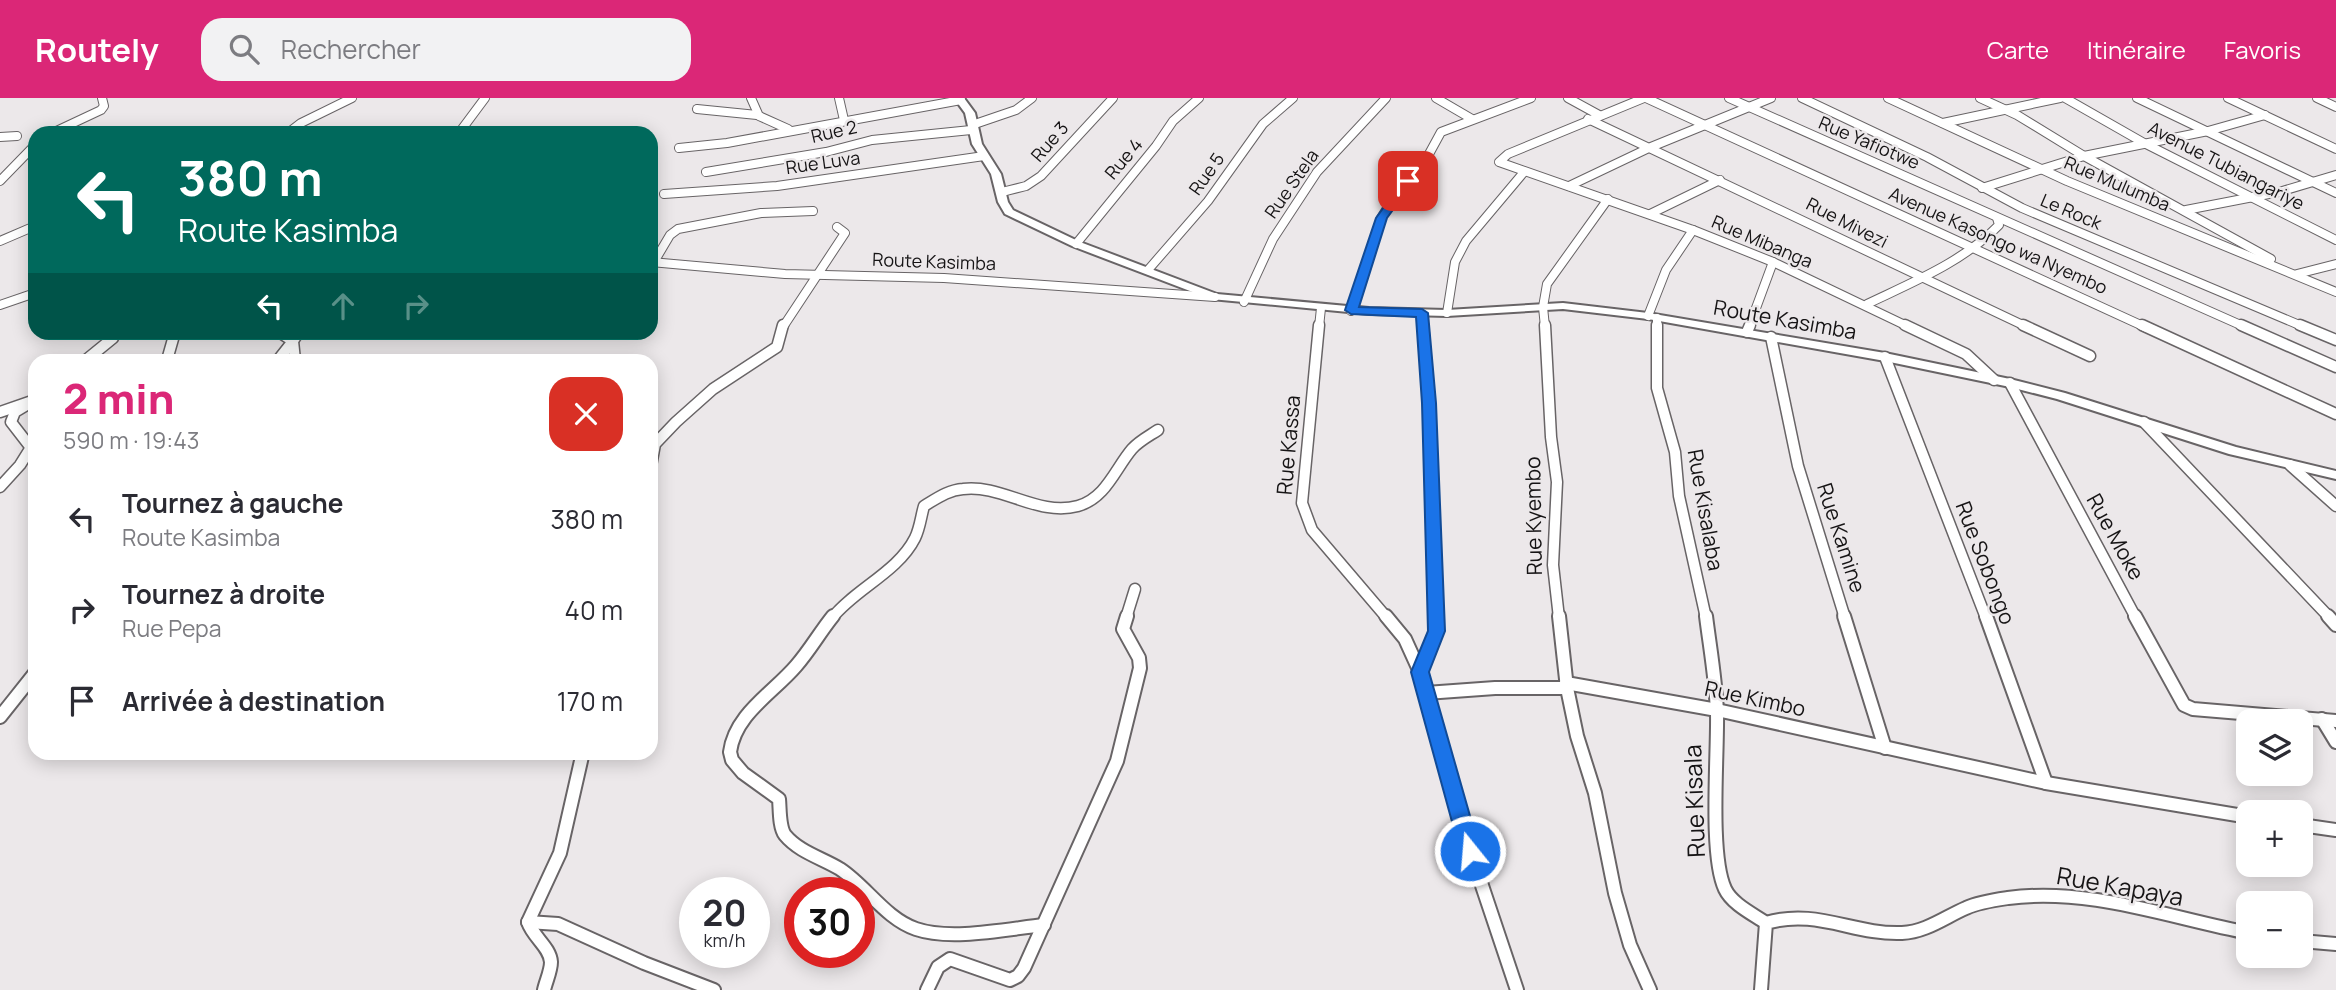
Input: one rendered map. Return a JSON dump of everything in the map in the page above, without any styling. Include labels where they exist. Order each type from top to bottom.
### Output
[{"type":"street","points":[[66,126],[101,110],[104,106],[102,98]]},
{"type":"street","points":[[297,126],[352,98]]},
{"type":"street","points":[[464,126],[485,98]]},
{"type":"street","points":[[751,98],[757,115]]},
{"type":"street","points":[[839,98],[844,120]]},
{"type":"street","name":"Rue 2","points":[[706,172],[826,152],[873,140],[972,127],[1016,110],[1032,98]]},
{"type":"street","name":"Rue 3","points":[[1002,192],[1026,186],[1041,176],[1113,98]]},
{"type":"street","name":"Rue 4","points":[[1076,244],[1156,146],[1173,121],[1199,98]]},
{"type":"street","name":"Rue 5","points":[[1148,270],[1209,201],[1263,124],[1293,98]]},
{"type":"street","name":"Rue Stela","points":[[1244,302],[1273,239],[1317,172],[1386,98]]},
{"type":"street","points":[[1436,98],[1472,119]]},
{"type":"street","points":[[1351,310],[1381,218],[1423,165],[1441,132],[1531,98]]},
{"type":"street","points":[[1568,98],[1599,115]]},
{"type":"street","points":[[1588,119],[1645,98]]},
{"type":"street","name":"Avenue Kasongo wa Nyembo","points":[[1645,98],[1974,246],[2336,414]]},
{"type":"street","name":"Rue Yafiotwe","points":[[1729,98],[2336,367]]},
{"type":"street","points":[[1569,186],[1651,147],[1771,98]]},
{"type":"street","name":"Le Rock","points":[[1802,98],[1927,157],[1982,188],[2052,221],[2336,340]]},
{"type":"street","name":"Rue Mulumba","points":[[1888,98],[2039,168],[2336,292]]},
{"type":"street","points":[[1980,98],[2301,276],[2336,264]]},
{"type":"street","points":[[1943,123],[2060,98]]},
{"type":"street","name":"Avenue Tubiangariye","points":[[2065,98],[2144,143],[2336,240]]},
{"type":"street","points":[[2137,98],[2336,193]]},
{"type":"street","points":[[2228,98],[2336,149]]},
{"type":"street","points":[[2317,98],[2336,107]]},
{"type":"street","points":[[2330,98],[2336,99]]},
{"type":"street","points":[[679,148],[727,143],[960,99]]},
{"type":"street","name":"Route Kasimba","points":[[960,99],[970,113],[972,127],[984,156],[996,174],[1009,212],[1076,244],[1215,297]]},
{"type":"street","points":[[697,108],[757,115],[790,130]]},
{"type":"street","points":[[1982,188],[2084,156],[2208,131],[2265,115]]},
{"type":"street","name":"Rue Mivezi","points":[[1588,119],[1818,225],[1920,278],[2090,356]]},
{"type":"street","name":"Rue Mibanga","points":[[1588,119],[1499,160],[1502,164],[1650,214],[1773,261],[1966,354],[1994,380]]},
{"type":"street","points":[[0,137],[17,136]]},
{"type":"street","points":[[0,180],[28,152]]},
{"type":"street","name":"Rue Luva","points":[[664,194],[776,186],[984,156]]},
{"type":"street","points":[[1447,313],[1455,262],[1466,241],[1524,172]]},
{"type":"street","points":[[2186,210],[2279,192],[2336,175]]},
{"type":"street","points":[[1650,214],[1720,180]]},
{"type":"street","points":[[1543,307],[1547,285],[1553,274],[1608,199]]},
{"type":"street","points":[[658,253],[670,235],[678,229],[751,215],[813,211]]},
{"type":"street","points":[[1867,304],[1920,278],[1974,246],[2000,225],[1997,218]]},
{"type":"street","points":[[658,441],[713,389],[777,347],[781,340],[783,323],[845,233],[845,230],[837,227]]},
{"type":"street","points":[[0,241],[28,229]]},
{"type":"street","name":"Rue Kisalaba","points":[[1693,230],[1656,284],[1653,317],[1657,388],[1675,452],[1679,496],[1705,611],[1717,710]]},
{"type":"street","points":[[1747,332],[1773,261]]},
{"type":"street","name":"Route Kasimba","points":[[658,263],[814,276],[938,277],[1215,297],[1244,302],[1351,310],[1447,313],[1543,307],[1594,308],[1747,332],[2010,383],[2234,451],[2336,475]]},
{"type":"street","points":[[0,306],[28,296]]},
{"type":"street","name":"Rue Kyembo","points":[[1543,307],[1548,349],[1551,438],[1557,482],[1553,565],[1567,686]]},
{"type":"street","name":"Rue Kassa","points":[[1321,308],[1302,503],[1305,516],[1312,530],[1405,639],[1420,672],[1458,814],[1517,990]]},
{"type":"street","points":[[1420,672],[1437,631],[1429,403],[1422,313]]},
{"type":"street","name":"Rue Kamine","points":[[1771,337],[1802,479],[1885,748]]},
{"type":"street","points":[[93,354],[111,340]]},
{"type":"street","points":[[283,354],[294,340]]},
{"type":"street","name":"Rue Sobongo","points":[[1885,358],[1985,615],[2046,783]]},
{"type":"street","name":"Rue Moke","points":[[2010,383],[2123,592],[2152,652],[2188,708],[2322,719]]},
{"type":"street","points":[[28,404],[15,412],[11,422],[28,442]]},
{"type":"street","points":[[0,412],[25,406]]},
{"type":"street","points":[[2144,422],[2336,625]]},
{"type":"street","points":[[1044,925],[981,932],[933,933],[914,929],[899,920],[841,870],[796,846],[783,833],[779,799],[734,765],[730,751],[735,736],[757,705],[788,675],[850,598],[883,575],[912,544],[919,531],[924,506],[937,496],[955,489],[976,487],[1052,508],[1070,508],[1098,497],[1130,452],[1143,439],[1158,430]]},
{"type":"street","points":[[0,487],[28,454]]},
{"type":"street","points":[[2290,465],[2336,506]]},
{"type":"street","points":[[928,990],[938,967],[950,959],[1004,978],[1014,978],[1024,968],[1116,761],[1140,667],[1139,658],[1123,629],[1135,589]]},
{"type":"street","points":[[0,717],[28,682]]},
{"type":"street","points":[[1567,686],[1577,736],[1595,793],[1615,893],[1630,945],[1650,990]]},
{"type":"street","name":"Rue Kimbo","points":[[1426,693],[1567,686],[1717,710],[2046,783],[2236,815]]},
{"type":"street","name":"Rue Kisala","points":[[1717,710],[1717,842],[1725,890],[1766,923]]},
{"type":"street","points":[[2322,719],[2336,721]]},
{"type":"street","points":[[2322,719],[2336,743]]},
{"type":"street","points":[[544,990],[551,959],[548,951],[534,938],[528,922],[559,856],[580,760]]},
{"type":"street","points":[[2313,827],[2336,830]]},
{"type":"street","name":"Rue Kapaya","points":[[1766,923],[1783,916],[1801,916],[1896,933],[1916,931],[1975,904],[2026,896],[2060,897],[2236,931]]},
{"type":"street","points":[[528,922],[558,924],[644,963],[714,990]]},
{"type":"street","points":[[1761,990],[1766,923]]},
{"type":"street","points":[[2313,942],[2336,944]]},
{"type":"route","points":[[1408,181],[1381,218],[1351,310],[1422,313],[1429,403],[1437,631],[1420,672],[1470,851]]}]
